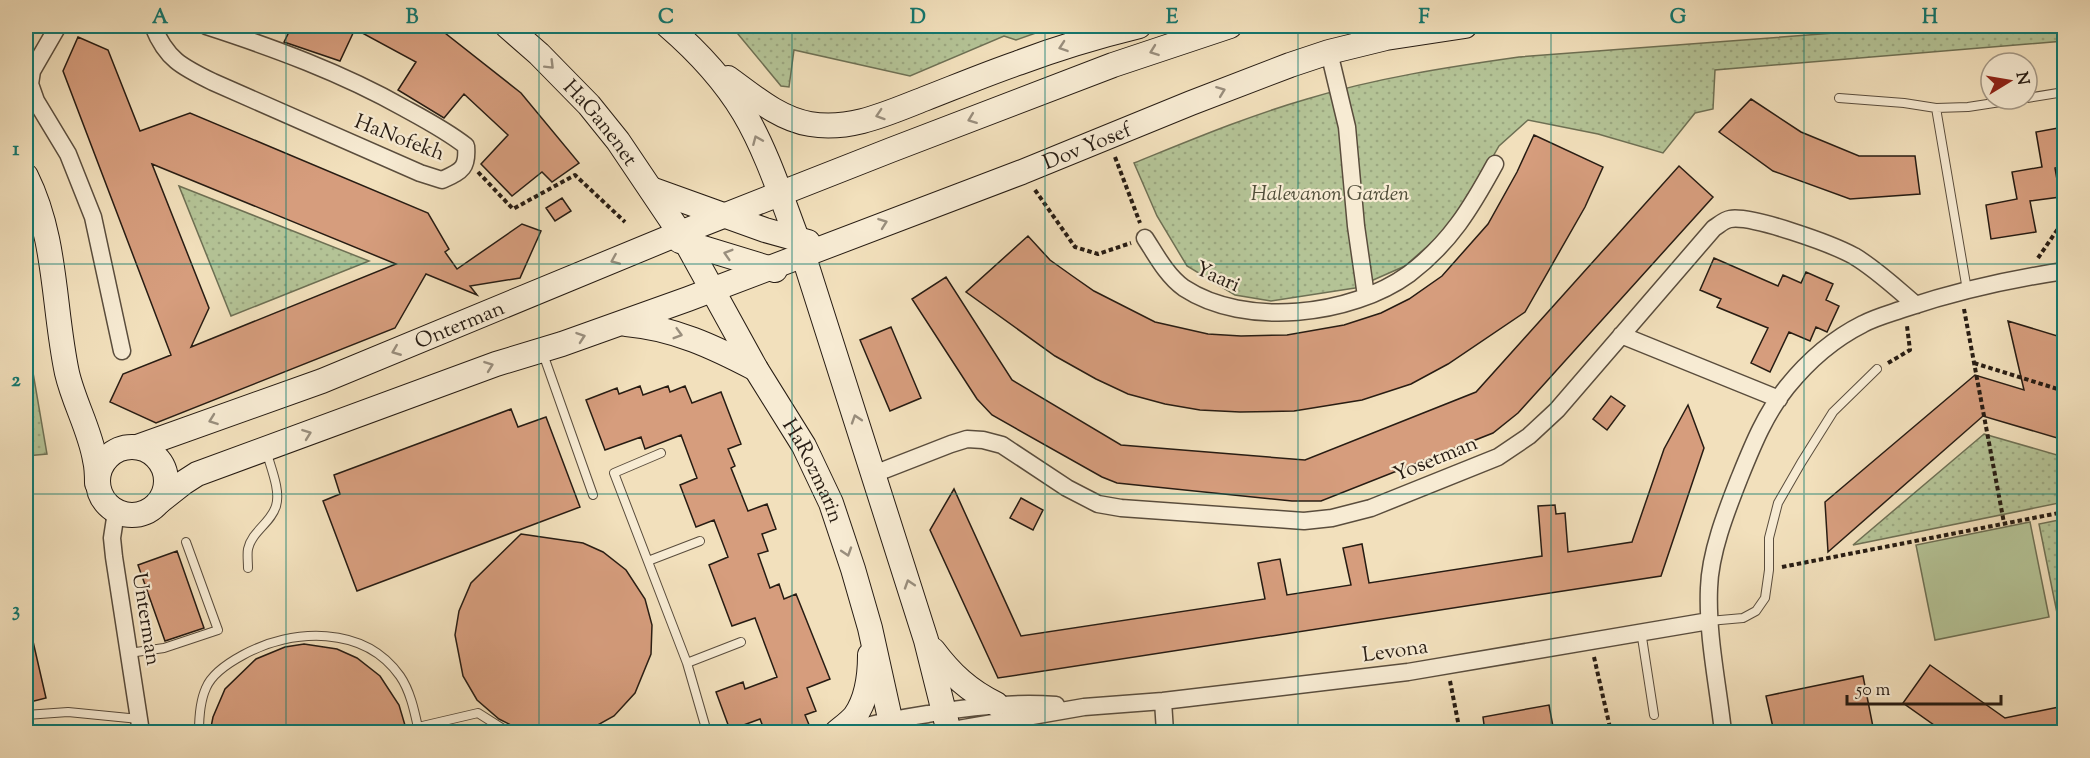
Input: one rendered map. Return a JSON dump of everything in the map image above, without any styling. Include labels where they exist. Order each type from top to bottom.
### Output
[{"type":"main road","name":"HaGanenet","points":[[507,26],[539,54],[589,105],[618,141],[651,189],[678,238]]},
{"type":"main road","points":[[668,26],[720,78],[744,112],[780,194],[813,286],[926,640],[946,727]]},
{"type":"main road","points":[[704,60],[758,100],[787,117],[808,124],[837,126],[889,112],[1077,42],[1139,26]]},
{"type":"main road","points":[[780,194],[1113,65],[1230,26]]},
{"type":"main road","name":"Dov Yosef","points":[[714,289],[769,267],[800,247],[829,244],[1022,172],[1213,94],[1329,52],[1386,38],[1465,26]]},
{"type":"main road","points":[[26,177],[47,236],[67,372],[96,460],[100,495],[116,512],[128,515],[140,515],[151,510],[197,474],[495,364],[621,324],[714,289]]},
{"type":"main road","points":[[651,189],[800,247]]},
{"type":"main road","name":"Onterman","points":[[130,447],[322,381],[678,238],[723,216],[780,194]]},
{"type":"main road","points":[[678,238],[769,267],[813,286]]},
{"type":"main road","name":"HaRozmarin","points":[[678,238],[714,289],[756,369],[804,446],[818,473],[831,503],[870,628],[892,726]]},
{"type":"main road","points":[[621,324],[659,329],[692,338],[756,369]]},
{"type":"main road","points":[[75,401],[85,417],[103,434],[130,447],[149,451],[158,458],[164,469],[166,481],[165,491],[159,502]]},
{"type":"main road","points":[[97,483],[104,460],[113,452],[130,447]]},
{"type":"main road","points":[[837,732],[854,717],[862,702],[868,682],[870,628]]},
{"type":"main road","points":[[926,640],[940,660],[965,686],[996,704]]},
{"type":"main road","points":[[998,732],[1023,717]]},
{"type":"street","points":[[58,26],[32,71],[31,105],[68,154],[93,217],[122,351]]},
{"type":"street","name":"HaNofekh","points":[[153,26],[158,37],[181,66],[420,173],[442,180],[460,171],[467,160],[466,147],[451,133],[369,89],[262,44],[206,26]]},
{"type":"street","points":[[1329,52],[1347,127],[1356,226],[1366,296]]},
{"type":"street","name":"Yaari","points":[[1145,238],[1162,266],[1182,287],[1207,301],[1236,310],[1267,313],[1300,312],[1366,296],[1392,285],[1410,273],[1459,225],[1495,164]]},
{"type":"street","name":"Yosetman","points":[[874,474],[959,441],[982,440],[1002,445],[1067,488],[1098,504],[1121,508],[1304,521],[1332,518],[1371,508],[1498,457],[1529,436],[1557,410],[1714,228],[1728,219],[1747,219],[1799,234],[1852,255],[1880,274],[1911,307]]},
{"type":"street","points":[[1723,732],[1709,621],[1709,586],[1726,513],[1754,442],[1786,388],[1827,346],[1864,323],[1964,291],[2064,271]]},
{"type":"street","points":[[1621,335],[1779,399]]},
{"type":"street","name":"Unterman","points":[[116,512],[112,538],[140,726]]},
{"type":"street","name":"Levona","points":[[946,727],[1084,707],[1163,701],[1408,672],[1709,621]]},
{"type":"street","points":[[1163,701],[1165,732]]},
{"type":"street","name":"Levona","points":[[946,727],[996,704],[1032,703],[1084,707]]},
{"type":"street","points":[[848,732],[892,726],[946,727]]},
{"type":"lane","points":[[2039,96],[2064,92]]},
{"type":"lane","points":[[1839,98],[1936,108],[1979,105]]},
{"type":"lane","points":[[1936,108],[1964,291]]},
{"type":"lane","points":[[542,350],[593,495]]},
{"type":"lane","points":[[1709,621],[1743,618],[1756,611],[1765,598],[1769,570],[1769,538],[1778,502],[1833,412],[1877,369]]},
{"type":"lane","points":[[248,568],[248,549],[254,535],[269,521],[277,504],[266,449]]},
{"type":"lane","points":[[661,453],[614,473],[687,663],[707,732]]},
{"type":"lane","points":[[648,561],[700,541]]},
{"type":"lane","points":[[129,653],[164,648],[218,630],[186,542]]},
{"type":"lane","points":[[1641,632],[1654,715]]},
{"type":"lane","points":[[199,732],[199,715],[206,686],[227,663],[259,646],[291,636],[324,635],[354,642],[383,657],[401,677],[414,707],[418,730],[478,713],[508,732]]},
{"type":"lane","points":[[687,663],[741,642]]},
{"type":"lane","points":[[26,715],[68,712],[140,726]]},
{"type":"path","points":[[1022,172],[1075,247],[1098,254],[1145,238],[1108,136]]},
{"type":"path","points":[[467,160],[513,209],[575,175],[625,222]]},
{"type":"path","points":[[2024,278],[2064,220]]},
{"type":"path","points":[[1964,291],[1974,363],[2004,524]]},
{"type":"path","points":[[1877,369],[1910,350],[1911,307]]},
{"type":"path","points":[[1974,363],[2064,391]]},
{"type":"path","points":[[1769,570],[2064,512]]},
{"type":"path","points":[[1591,641],[1611,732]]},
{"type":"path","points":[[1447,666],[1460,732]]},
{"type":"green space","points":[[728,26],[1030,26],[1036,33],[1016,40],[1004,36],[910,76],[794,50],[789,87],[781,86],[738,34]]},
{"type":"green space","name":"Halevanon Garden","points":[[1927,26],[2064,26],[2064,41],[1715,70],[1713,109],[1695,113],[1663,153],[1598,134],[1528,120],[1499,146],[1456,221],[1405,266],[1355,288],[1271,301],[1235,295],[1187,266],[1157,216],[1134,163],[1285,106],[1359,85],[1439,69],[1519,57]]},
{"type":"green space","points":[[179,186],[369,261],[231,316]]},
{"type":"green space","points":[[26,332],[47,454],[26,456]]},
{"type":"green space","points":[[1984,434],[2064,457],[2064,502],[1853,545]]},
{"type":"green space","points":[[2064,519],[2064,617],[2058,618],[2039,524]]},
{"type":"green space","points":[[2030,522],[2049,617],[1935,640],[1916,545]]},
{"type":"building","points":[[292,26],[436,26],[521,93],[579,163],[552,182],[542,172],[512,196],[481,164],[508,135],[464,94],[444,118],[398,90],[416,62],[355,29],[340,61],[284,42]]},
{"type":"building","points":[[78,37],[108,50],[140,131],[190,113],[428,213],[449,249],[445,252],[457,269],[522,224],[541,231],[520,278],[470,286],[477,295],[426,274],[395,328],[156,423],[110,402],[123,374],[171,355],[63,71]],"holes":[[[152,164],[396,264],[191,347],[209,308]]]},
{"type":"building","points":[[1751,99],[1801,132],[1859,156],[1915,156],[1920,194],[1850,199],[1773,171],[1719,132]]},
{"type":"building","points":[[2064,127],[2064,166],[2055,168],[2060,197],[2030,201],[2036,232],[1991,239],[1986,205],[2017,199],[2012,172],[2042,167],[2036,132]]},
{"type":"building","points":[[1534,135],[1603,167],[1585,207],[1525,312],[1448,364],[1411,384],[1362,400],[1294,411],[1240,412],[1200,410],[1128,394],[1055,356],[966,292],[1028,236],[1050,260],[1094,291],[1155,322],[1208,334],[1241,336],[1287,335],[1344,325],[1381,313],[1409,299],[1442,276],[1488,224],[1517,172]]},
{"type":"building","points":[[1679,166],[1713,197],[1518,413],[1493,433],[1321,501],[1292,501],[1117,483],[1102,477],[992,415],[977,399],[912,299],[946,277],[1012,380],[1121,445],[1305,460],[1476,392]]},
{"type":"building","points":[[562,198],[571,211],[555,221],[546,208]]},
{"type":"building","points":[[1714,258],[1778,286],[1783,275],[1801,283],[1806,272],[1833,284],[1826,300],[1839,306],[1827,332],[1816,327],[1810,341],[1789,332],[1770,372],[1751,363],[1768,328],[1717,307],[1721,299],[1700,290]]},
{"type":"building","points":[[2008,321],[2064,338],[2064,440],[1983,416],[1828,552],[1825,502],[1975,375],[2024,390]]},
{"type":"building","points":[[891,327],[921,398],[890,411],[860,340]]},
{"type":"building","points":[[640,386],[643,395],[668,386],[670,392],[685,386],[692,403],[721,392],[741,444],[728,449],[735,466],[731,468],[748,511],[767,504],[776,529],[762,534],[768,551],[758,554],[770,588],[779,584],[784,599],[796,594],[830,679],[807,688],[816,711],[805,715],[812,732],[787,732],[784,726],[765,732],[760,719],[730,730],[716,692],[743,682],[745,689],[777,677],[755,618],[732,626],[709,565],[728,557],[714,520],[696,527],[680,485],[697,478],[681,435],[645,449],[641,437],[605,450],[586,400],[617,388],[619,394]]},
{"type":"building","points":[[1611,396],[1625,406],[1607,430],[1593,419]]},
{"type":"building","points":[[1688,405],[1704,448],[1661,576],[998,678],[930,530],[954,489],[1021,636],[1265,599],[1258,563],[1280,559],[1287,595],[1351,585],[1343,548],[1362,544],[1369,583],[1542,556],[1538,506],[1555,505],[1556,514],[1565,513],[1568,552],[1632,542],[1664,449]]},
{"type":"building","points":[[511,409],[518,427],[546,417],[580,507],[357,591],[323,501],[340,494],[334,475]]},
{"type":"building","points":[[1021,498],[1043,510],[1033,530],[1010,518]]},
{"type":"building","points":[[521,534],[583,543],[603,552],[626,570],[645,599],[652,625],[651,654],[635,693],[614,716],[587,731],[525,732],[499,719],[477,700],[463,676],[455,635],[459,611],[471,583]]},
{"type":"building","points":[[177,551],[204,628],[165,641],[138,565]]},
{"type":"building","points":[[32,637],[46,698],[26,703],[26,638]]},
{"type":"building","points":[[304,644],[337,649],[357,658],[380,676],[399,705],[407,732],[210,732],[213,717],[225,689],[256,659],[285,647]]},
{"type":"building","points":[[1930,665],[2005,718],[2064,706],[2064,732],[1944,732],[1903,703]]},
{"type":"building","points":[[1863,676],[1874,732],[1774,732],[1766,696]]},
{"type":"building","points":[[1549,705],[1554,732],[1485,732],[1483,717]]}]
